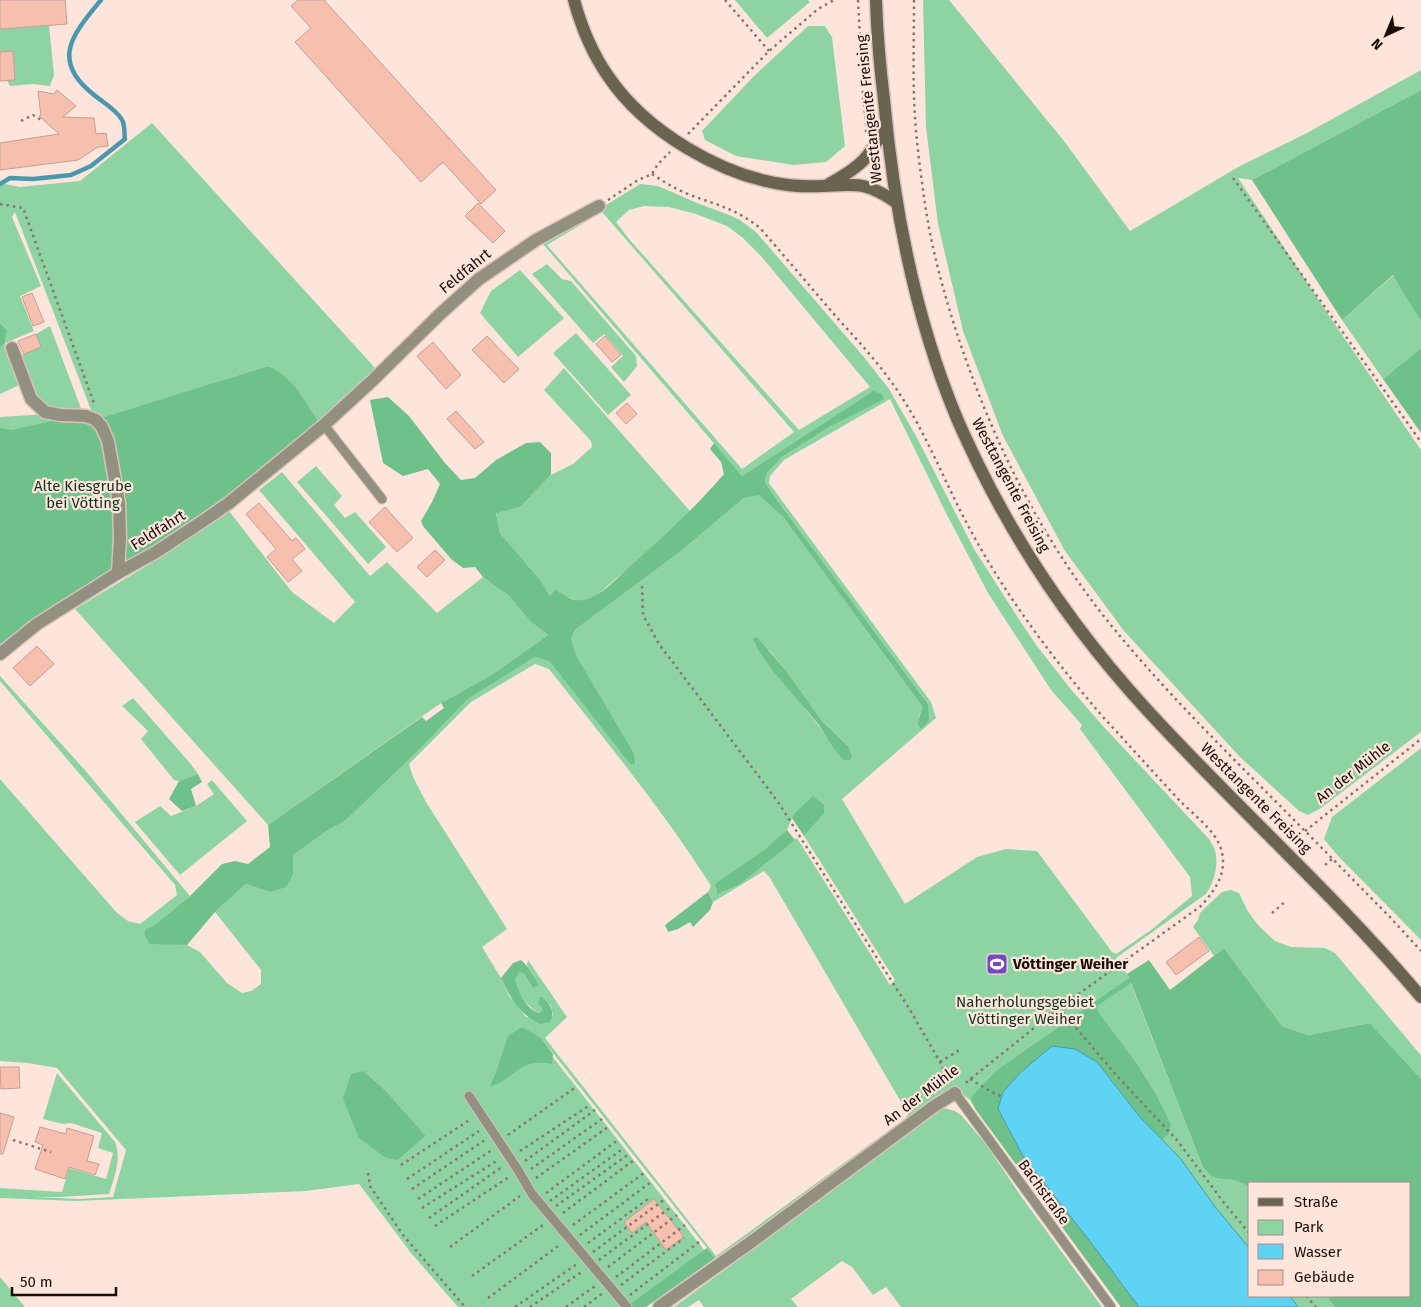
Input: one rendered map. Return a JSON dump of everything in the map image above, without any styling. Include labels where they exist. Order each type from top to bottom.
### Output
[{"type":"main road","points":[[574,0],[579,19],[608,76],[639,111],[679,143],[731,171],[764,181],[789,185],[862,185],[884,193],[897,203]]},
{"type":"main road","name":"Westtangente Freising","points":[[876,0],[886,124],[897,203],[909,266],[923,320],[958,422],[1008,522],[1039,573],[1069,616],[1108,666],[1147,710],[1223,789],[1328,894],[1421,997]]},
{"type":"main road","points":[[828,185],[861,164],[874,148],[886,124]]},
{"type":"street","name":"Feldfahrt","points":[[0,654],[37,624],[118,573],[156,552],[229,503],[324,425],[479,279],[536,240],[598,206]]},
{"type":"street","points":[[12,348],[31,399],[45,412],[60,415],[86,416],[96,420],[102,427]]},
{"type":"street","name":"Feldfahrt","points":[[102,427],[108,441],[119,503],[118,573]]},
{"type":"street","name":"An der Mühle","points":[[659,1307],[754,1240],[933,1107],[955,1093]]},
{"type":"lane","points":[[324,425],[382,499]]},
{"type":"lane","name":"Bachstraße","points":[[955,1093],[1111,1307]]},
{"type":"lane","points":[[469,1096],[528,1187],[624,1304]]},
{"type":"path","points":[[725,0],[769,51]]},
{"type":"path","points":[[598,206],[638,180],[652,174],[658,164],[769,51],[818,9],[834,0]]},
{"type":"path","points":[[858,0],[866,134]]},
{"type":"path","points":[[914,0],[914,99],[919,157],[925,207],[938,267],[952,320],[980,399],[998,441],[1038,520],[1105,618],[1176,700],[1421,951]]},
{"type":"path","points":[[21,121],[33,115],[42,119]]},
{"type":"path","name":"An der Mühle","points":[[652,174],[688,194],[728,208],[760,228],[890,379],[921,427],[971,531],[1007,591],[1030,624],[1100,713],[1216,839],[1221,849],[1223,861],[1219,883],[1202,906],[1059,1008],[955,1093]]},
{"type":"path","points":[[1233,178],[1421,442]]},
{"type":"path","points":[[0,204],[23,208],[102,427]]},
{"type":"path","points":[[642,586],[643,615],[659,644],[778,802],[864,937],[940,1062],[955,1093]]},
{"type":"path","name":"An der Mühle","points":[[1305,831],[1421,739]]},
{"type":"path","points":[[1325,865],[1332,859]]},
{"type":"path","points":[[1272,913],[1286,901]]},
{"type":"path","points":[[1059,1008],[1117,1076],[1176,1139],[1248,1232]]},
{"type":"path","points":[[940,1062],[961,1049]]},
{"type":"path","points":[[970,1079],[1001,1096]]},
{"type":"path","points":[[418,1199],[498,1140],[576,1087]]},
{"type":"path","points":[[435,1226],[590,1105]]},
{"type":"path","points":[[429,1218],[595,1110]]},
{"type":"path","points":[[400,1166],[480,1112]]},
{"type":"path","points":[[422,1208],[602,1119]]},
{"type":"path","points":[[407,1178],[488,1125]]},
{"type":"path","points":[[450,1247],[608,1127]]},
{"type":"path","points":[[13,1140],[51,1152]]},
{"type":"path","points":[[412,1189],[498,1140]]},
{"type":"path","points":[[546,1211],[618,1140]]},
{"type":"path","points":[[472,1276],[546,1211],[624,1148]]},
{"type":"path","points":[[546,1211],[629,1154]]},
{"type":"path","points":[[546,1211],[634,1160]]},
{"type":"path","points":[[368,1173],[370,1186],[403,1235],[465,1307]]},
{"type":"path","points":[[568,1238],[644,1173]]},
{"type":"path","points":[[488,1298],[568,1238],[651,1182]]},
{"type":"path","points":[[578,1250],[648,1199]]},
{"type":"path","points":[[530,1307],[665,1199]]},
{"type":"path","points":[[515,1307],[588,1262],[670,1207]]},
{"type":"path","points":[[584,1307],[677,1215]]},
{"type":"path","points":[[607,1283],[685,1225]]},
{"type":"path","points":[[566,1307],[684,1238]]},
{"type":"path","points":[[624,1304],[699,1242]]},
{"type":"path","points":[[1307,1297],[1316,1307]]},
{"type":"green space","points":[[735,0],[808,0],[810,2],[767,38]]},
{"type":"green space","points":[[923,0],[949,0],[1064,141],[1130,231],[1240,166],[1305,134],[1421,70],[1421,90],[1252,180],[1238,178],[1421,450],[1421,732],[1321,808],[1308,815],[1299,811],[1240,757],[1124,631],[1065,551],[1003,436],[963,331],[938,224],[926,127]]},
{"type":"green space","points":[[49,25],[54,75],[50,86],[33,84],[10,86],[7,80],[15,79],[13,52],[0,52],[0,29]]},
{"type":"green space","points":[[808,26],[825,26],[832,37],[845,146],[826,162],[793,165],[736,156],[705,140],[702,131],[755,75]]},
{"type":"green space","points":[[1421,90],[1421,322],[1393,275],[1342,320],[1252,180]]},
{"type":"green space","points":[[152,123],[377,370],[320,424],[0,648],[0,417],[47,414],[36,401],[19,357],[41,347],[36,334],[50,326],[82,411],[91,410],[15,212],[12,217],[41,286],[20,296],[34,331],[5,343],[7,330],[0,323],[0,183],[20,187],[80,181]],"holes":[[[268,366],[272,368],[210,385]]]},
{"type":"green space","name":"Naherholungsgebiet Vöttinger Weiher","points":[[640,184],[658,186],[729,215],[740,220],[756,232],[889,389],[916,436],[974,549],[1037,646],[1102,725],[1209,839],[1215,849],[1216,862],[1215,873],[1206,894],[1116,958],[1127,974],[1202,1165],[1225,1179],[1234,1180],[1248,1186],[1248,1297],[1327,1297],[1335,1307],[1121,1307],[971,1101],[960,1092],[715,1258],[541,1038],[497,1069],[491,1085],[541,1052],[552,1056],[712,1260],[646,1307],[458,1307],[411,1253],[359,1184],[306,1191],[76,1201],[0,1198],[0,1188],[62,1192],[69,1168],[106,1179],[113,1153],[98,1148],[102,1133],[71,1123],[63,1124],[43,1119],[57,1073],[115,1142],[118,1155],[116,1168],[109,1194],[36,1197],[80,1199],[113,1197],[126,1150],[57,1068],[0,1061],[0,779],[117,913],[128,921],[140,924],[177,895],[175,885],[0,681],[0,676],[84,769],[190,896],[144,935],[150,943],[187,945],[200,952],[227,983],[242,993],[251,991],[261,984],[261,970],[215,912],[246,884],[270,892],[293,874],[293,855],[330,829],[345,821],[419,750],[468,699],[535,657],[550,662],[629,763],[635,764],[577,657],[571,638],[576,629],[676,555],[744,498],[759,494],[783,517],[922,706],[919,718],[928,704],[765,482],[767,473],[782,457],[831,426],[873,391],[742,476],[543,244]],"holes":[[[644,206],[669,207],[696,214],[727,226],[743,238],[761,256],[870,387],[799,430],[616,222],[629,210]],[[602,212],[794,432],[742,469],[547,245]],[[890,399],[988,593],[1051,690],[1082,725],[1080,729],[1190,877],[1192,896],[1151,930],[1116,954],[1112,952],[1037,851],[1006,849],[977,857],[905,904],[842,799],[936,718],[931,702],[769,483],[770,476],[784,460]],[[754,643],[769,650],[822,721],[848,746],[839,755],[819,726],[764,659]],[[535,664],[549,669],[633,776],[693,858],[711,886],[708,892],[713,902],[764,871],[770,878],[908,1114],[906,1118],[716,1256],[545,1038],[567,1017],[528,960],[527,965],[535,977],[531,985],[524,974],[519,972],[515,979],[517,989],[527,1004],[540,1013],[543,1010],[543,997],[551,1006],[553,1015],[526,1017],[509,996],[501,978],[482,947],[507,929],[426,802],[413,777],[409,764],[471,702]],[[794,814],[824,814],[804,836],[895,980],[890,985],[797,838],[739,885],[718,894],[787,830]],[[364,1071],[387,1092],[426,1136],[398,1160]]]},
{"type":"green space","points":[[547,264],[562,279],[571,281],[636,356],[637,366],[624,382],[611,367],[623,356],[604,334],[593,343],[532,274]]},
{"type":"green space","points":[[520,270],[564,318],[518,357],[480,313],[491,291]]},
{"type":"green space","points":[[1394,275],[1421,322],[1421,348],[1383,379],[1342,320]]},
{"type":"green space","points":[[0,323],[7,330],[5,343],[0,348]]},
{"type":"green space","points":[[576,333],[631,395],[608,415],[553,353]]},
{"type":"green space","points":[[5,343],[22,384],[0,394],[0,348]]},
{"type":"green space","points":[[1421,348],[1421,433],[1383,379]]},
{"type":"green space","name":"Alte Kiesgrube bei Vötting","points":[[268,366],[292,383],[320,424],[181,533],[0,647],[0,428],[12,430],[92,412],[105,417]]},
{"type":"green space","points":[[564,368],[690,511],[664,537],[596,596],[580,601],[564,596],[555,589],[550,596],[541,581],[500,533],[496,512],[520,507],[551,475],[573,464],[592,447],[591,441],[544,390]]},
{"type":"green space","points":[[873,391],[882,394],[884,399],[831,426],[782,457],[767,473],[765,482],[928,704],[929,721],[921,729],[918,724],[922,706],[783,517],[759,495],[744,498],[676,555],[576,629],[571,638],[577,657],[634,754],[635,765],[629,763],[550,662],[535,657],[468,699],[419,750],[345,821],[330,829],[293,855],[293,874],[286,887],[270,892],[246,884],[215,912],[187,945],[150,944],[144,935],[146,929],[154,926],[190,896],[222,864],[235,861],[248,864],[270,847],[268,825],[422,717],[426,721],[444,708],[441,703],[493,674],[548,635],[531,622],[509,596],[483,577],[475,567],[463,568],[451,559],[423,526],[421,521],[440,484],[428,469],[403,476],[383,463],[370,400],[388,397],[409,416],[445,463],[461,480],[475,478],[496,460],[526,443],[540,442],[551,453],[551,475],[520,507],[496,513],[500,533],[541,581],[550,596],[555,589],[568,597],[579,600],[589,598],[601,592],[613,583],[702,499],[724,474],[721,462],[710,449],[714,443],[742,476]]},
{"type":"green space","points":[[316,466],[342,496],[334,505],[345,518],[355,512],[386,547],[368,564],[297,482]]},
{"type":"green space","points":[[282,472],[370,576],[387,562],[437,613],[483,577],[509,596],[531,622],[548,635],[493,674],[441,703],[268,825],[75,609],[143,568],[229,511],[292,592],[334,623],[355,602],[259,490]]},
{"type":"green space","points":[[757,637],[788,673],[822,721],[848,746],[852,756],[850,760],[844,760],[833,748],[819,725],[771,669],[756,646],[753,638]]},
{"type":"green space","points":[[133,698],[198,774],[179,781],[174,780],[141,739],[148,731],[122,706]]},
{"type":"green space","points":[[1421,748],[1421,940],[1338,856],[1324,839],[1332,817]]},
{"type":"green space","points":[[198,774],[202,782],[191,789],[196,806],[182,811],[169,799],[179,781]]},
{"type":"green space","points":[[212,780],[247,821],[180,875],[135,822],[160,806],[171,816],[196,806],[214,794],[207,784]]},
{"type":"green space","points":[[813,796],[824,805],[824,814],[804,836],[792,818]]},
{"type":"green space","points":[[787,830],[795,840],[739,885],[718,894],[715,884],[763,851]]},
{"type":"green space","points":[[1231,890],[1239,893],[1247,910],[1258,925],[1275,941],[1291,947],[1325,948],[1335,953],[1421,1055],[1421,1079],[1370,1023],[1308,1035],[1282,1026],[1224,948],[1214,956],[1193,927],[1200,913],[1207,906],[1222,892]]},
{"type":"green space","points":[[708,892],[713,902],[710,910],[693,927],[690,922],[668,932],[665,925]]},
{"type":"green space","points":[[1224,948],[1282,1026],[1308,1035],[1370,1023],[1421,1079],[1421,1307],[1335,1307],[1327,1297],[1411,1297],[1411,1182],[1248,1182],[1248,1186],[1234,1180],[1216,1178],[1210,1175],[1202,1165],[1131,983],[1097,1006],[1097,1010],[1137,1064],[1155,1093],[1171,1124],[1168,1135],[1162,1139],[1139,1116],[1111,1079],[1075,1050],[1053,1046],[1020,1073],[1003,1092],[998,1109],[1092,1244],[1139,1307],[1121,1307],[971,1101],[972,1096],[996,1071],[1129,978],[1127,974],[1149,960],[1170,990]]},
{"type":"green space","points":[[521,960],[531,971],[538,985],[534,988],[524,974],[519,972],[515,980],[521,995],[530,1008],[539,1013],[543,1010],[538,1002],[540,997],[543,997],[551,1008],[550,1022],[540,1024],[526,1015],[512,999],[501,978],[513,963]]},
{"type":"green space","points":[[522,1027],[541,1038],[553,1054],[552,1064],[540,1063],[525,1066],[499,1083],[490,1086],[508,1036]]},
{"type":"green space","points":[[364,1071],[387,1092],[426,1136],[398,1160],[386,1158],[359,1138],[343,1099],[351,1074]]},
{"type":"green space","points":[[944,1108],[961,1115],[985,1143],[1023,1199],[1102,1307],[901,1307],[886,1287],[873,1295],[852,1267],[842,1261],[791,1299],[798,1307],[704,1307],[699,1300],[688,1307],[674,1307],[820,1200],[926,1117]]},
{"type":"green space","points":[[707,1248],[715,1258],[646,1307],[631,1307],[629,1305]]},
{"type":"green space","points":[[0,1277],[25,1307],[0,1307]]},
{"type":"water","points":[[1052,1046],[1075,1049],[1097,1062],[1139,1116],[1180,1158],[1216,1208],[1248,1247],[1248,1297],[1291,1297],[1298,1307],[1139,1307],[1023,1156],[998,1109],[1003,1092],[1020,1073]]},
{"type":"building","points":[[0,0],[65,0],[67,24],[0,29]]},
{"type":"building","points":[[298,0],[324,0],[496,190],[481,204],[443,162],[421,182],[295,42],[311,28],[291,6]]},
{"type":"building","points":[[13,51],[15,80],[0,81],[0,52]]},
{"type":"building","points":[[57,90],[76,106],[63,117],[94,118],[96,134],[106,133],[108,146],[98,147],[78,160],[0,170],[0,143],[59,134],[39,116],[41,116],[38,91],[54,94]]},
{"type":"building","points":[[478,203],[505,231],[493,243],[465,216]]},
{"type":"building","points":[[32,293],[44,322],[33,326],[22,297]]},
{"type":"building","points":[[36,334],[41,347],[24,354],[18,341]]},
{"type":"building","points":[[487,336],[519,369],[504,383],[472,350]]},
{"type":"building","points":[[605,336],[621,355],[612,362],[596,344]]},
{"type":"building","points":[[433,342],[461,375],[446,389],[417,356]]},
{"type":"building","points":[[627,403],[637,414],[626,424],[616,413]]},
{"type":"building","points":[[456,411],[484,442],[475,449],[447,419]]},
{"type":"building","points":[[259,503],[292,541],[296,538],[305,549],[292,559],[302,571],[288,582],[267,557],[276,549],[246,514]]},
{"type":"building","points":[[385,507],[413,538],[397,552],[369,522]]},
{"type":"building","points":[[435,550],[445,560],[427,577],[417,567]]},
{"type":"building","points":[[37,646],[54,664],[30,686],[13,668]]},
{"type":"building","points":[[1199,937],[1209,951],[1176,975],[1166,962]]},
{"type":"building","points":[[0,1067],[19,1067],[20,1088],[1,1089]]},
{"type":"building","points":[[0,1113],[14,1117],[3,1154],[0,1154]]},
{"type":"building","points":[[40,1127],[66,1134],[67,1128],[94,1136],[87,1161],[99,1164],[95,1175],[69,1167],[65,1179],[35,1169],[43,1145],[35,1142]]},
{"type":"building","points":[[654,1199],[684,1237],[666,1250],[646,1222],[632,1233],[624,1222]]},
{"type":"waterway","points":[[0,184],[10,178],[33,179],[71,175],[91,166],[125,139],[124,124],[119,116],[80,82],[72,70],[69,58],[70,47],[75,36],[101,0]]},
{"type":"place","name":"Vöttinger Weiher","points":[[997,964]]}]
